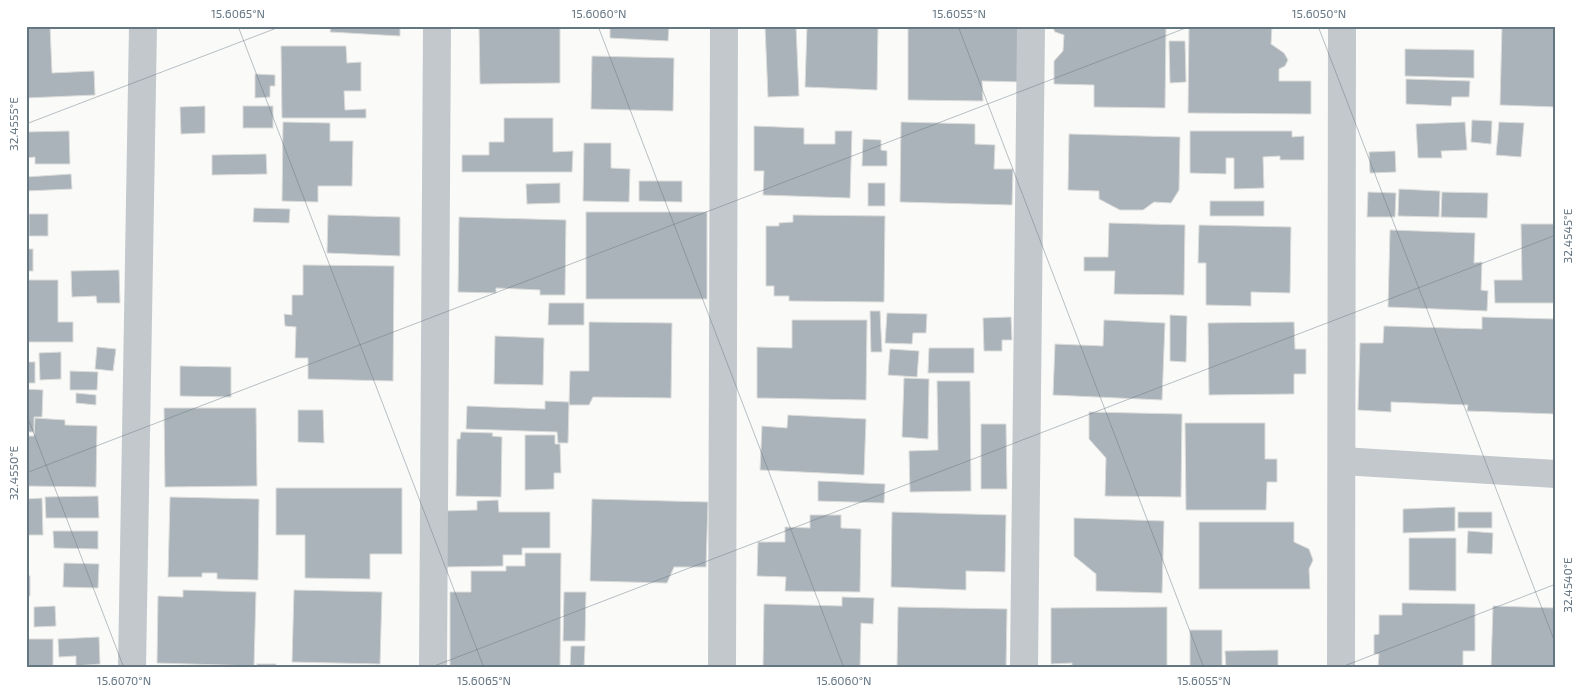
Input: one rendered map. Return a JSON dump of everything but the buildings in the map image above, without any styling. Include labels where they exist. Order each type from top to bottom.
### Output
[{"type":"street","points":[[132,668],[143,26]]},
{"type":"street","points":[[434,668],[436,26]]},
{"type":"street","points":[[722,668],[724,26]]},
{"type":"street","points":[[1024,668],[1030,26]]},
{"type":"street","points":[[1341,668],[1342,26]]},
{"type":"street","points":[[1342,461],[1556,474]]}]
